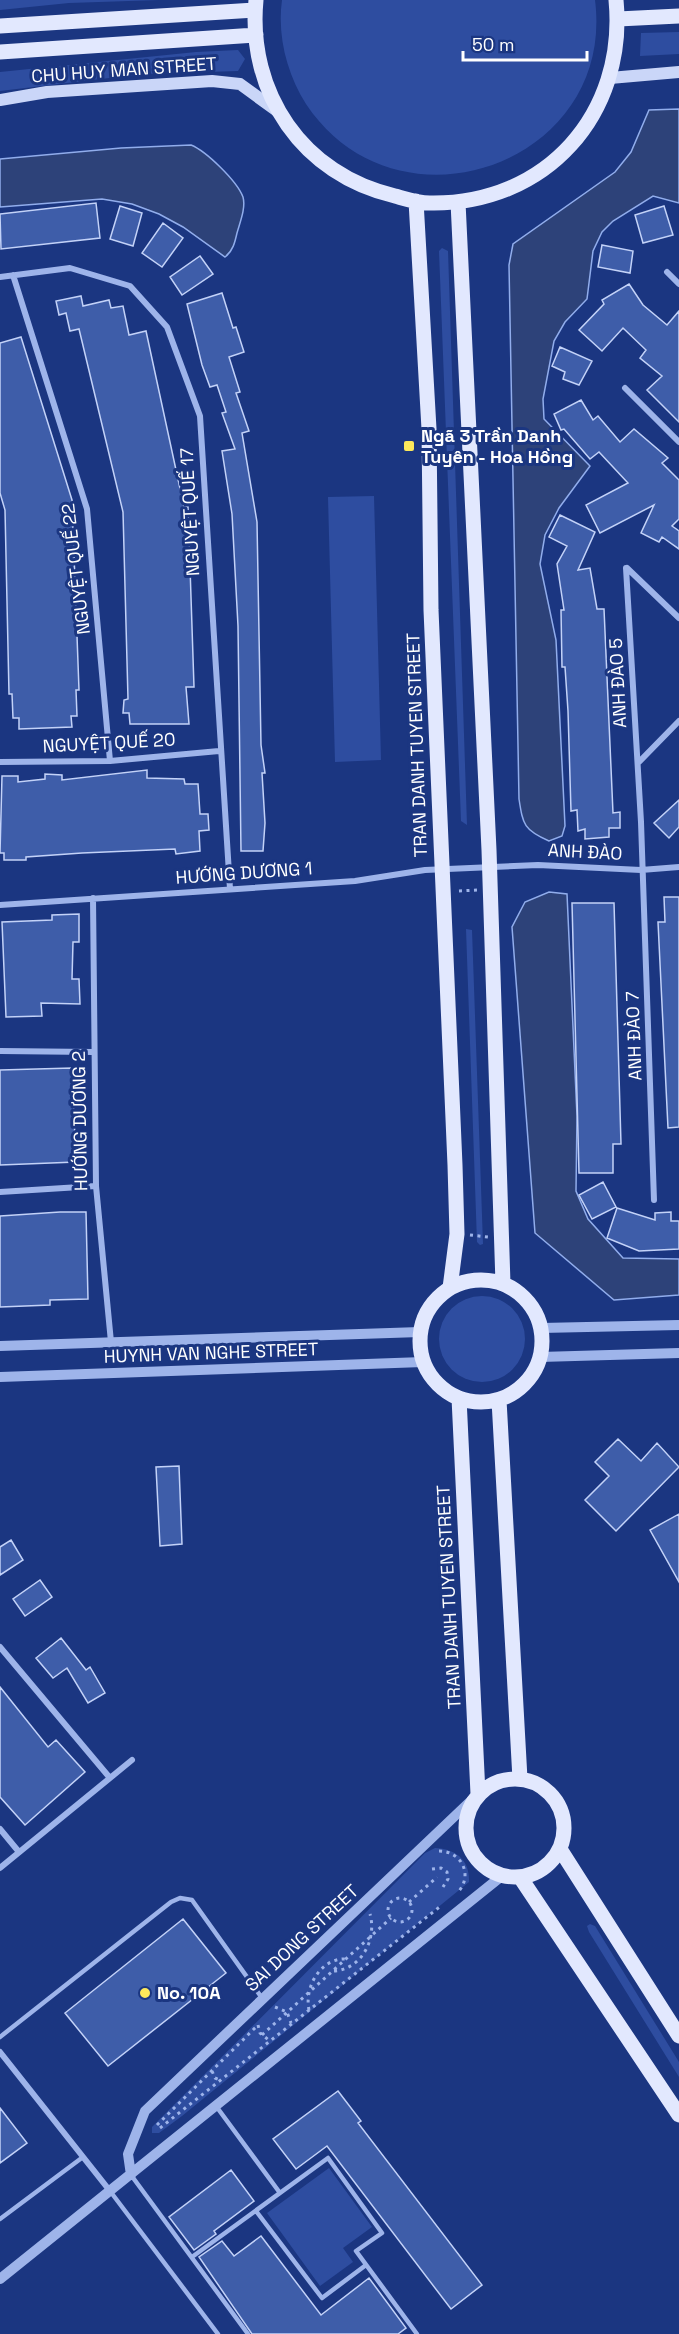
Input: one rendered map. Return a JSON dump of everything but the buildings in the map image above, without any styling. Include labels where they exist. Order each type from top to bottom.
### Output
[{"type":"main road","points":[[0,26],[255,5],[257,54],[266,84],[278,112],[296,137],[317,159],[341,177],[368,190],[416,201],[458,202],[487,197],[515,186],[540,172],[563,153],[583,131],[599,106],[610,78],[617,49],[616,0]]},
{"type":"main road","points":[[618,20],[679,16]]},
{"type":"main road","name":"CHU HUY MAN STREET","points":[[0,52],[256,35]]},
{"type":"main road","points":[[610,78],[679,72]]},
{"type":"main road","name":"CHU HUY MAN STREET","points":[[0,100],[47,92],[212,81],[240,84],[278,112]]},
{"type":"main road","name":"TRAN DANH TUYEN STREET","points":[[416,201],[429,429],[431,610],[457,1234],[450,1288]]},
{"type":"main road","points":[[458,202],[490,868],[503,1284]]},
{"type":"main road","points":[[476,1280],[503,1284],[528,1301],[541,1328],[540,1357],[534,1372],[524,1384],[499,1400],[472,1402],[459,1398],[437,1384],[423,1362],[420,1332],[430,1306],[450,1288],[476,1280]]},
{"type":"main road","name":"TRAN DANH TUYEN STREET","points":[[459,1398],[478,1794]]},
{"type":"main road","points":[[499,1400],[520,1779]]},
{"type":"main road","points":[[520,1779],[541,1786],[557,1802],[565,1824],[560,1849],[542,1869],[520,1877],[502,1875],[480,1862],[469,1844],[466,1830],[468,1815],[478,1794],[497,1782],[520,1779]]},
{"type":"main road","points":[[560,1849],[679,2036]]},
{"type":"main road","points":[[520,1877],[679,2115]]},
{"type":"street","name":"NGUYỆT QUẾ 17","points":[[0,277],[70,268],[130,286],[167,327],[200,416],[219,751],[230,889]]},
{"type":"street","points":[[667,272],[679,284]]},
{"type":"street","name":"NGUYỆT QUẾ 22","points":[[13,275],[87,509],[110,760]]},
{"type":"street","points":[[625,388],[679,442]]},
{"type":"street","name":"ANH ĐÀO 5","points":[[641,870],[638,763],[626,568],[679,618]]},
{"type":"street","points":[[638,763],[679,721]]},
{"type":"street","name":"NGUYỆT QUẾ 20","points":[[0,762],[110,760],[219,751]]},
{"type":"street","name":"ANH ĐÀO","points":[[490,868],[538,865],[641,870],[679,867]]},
{"type":"street","name":"HƯỚNG DƯƠNG 1","points":[[0,905],[355,881],[441,870],[490,868]]},
{"type":"street","name":"ANH ĐÀO 7","points":[[641,870],[654,1200]]},
{"type":"street","name":"HƯỚNG DƯƠNG 2","points":[[93,898],[96,1186],[111,1342]]},
{"type":"street","points":[[0,1051],[93,1052]]},
{"type":"street","points":[[0,1192],[96,1186]]},
{"type":"street","points":[[541,1328],[679,1325]]},
{"type":"street","name":"HUYNH VAN NGHE STREET","points":[[0,1346],[420,1332]]},
{"type":"street","points":[[540,1357],[679,1353]]},
{"type":"street","name":"HUYNH VAN NGHE STREET","points":[[0,1377],[423,1362]]},
{"type":"street","points":[[0,1647],[110,1778]]},
{"type":"street","points":[[0,1868],[132,1760]]},
{"type":"street","name":"SAI DONG STREET","points":[[131,2175],[128,2154],[145,2111],[478,1794]]},
{"type":"street","points":[[0,1829],[19,1852]]},
{"type":"street","points":[[0,2279],[502,1875]]},
{"type":"street","points":[[0,2052],[110,2191]]},
{"type":"lane","points":[[0,2037],[171,1902],[180,1898],[192,1900],[262,1998]]},
{"type":"lane","points":[[216,2106],[280,2193]]},
{"type":"lane","points":[[0,2219],[83,2157]]},
{"type":"lane","points":[[192,2257],[328,2158],[382,2232],[356,2251],[417,2334]]},
{"type":"lane","points":[[131,2175],[248,2334]]},
{"type":"lane","points":[[110,2191],[218,2334]]},
{"type":"lane","points":[[256,2211],[322,2298],[366,2265]]},
{"type":"path","points":[[443,891],[490,890]]},
{"type":"path","points":[[457,1234],[502,1239]]},
{"type":"path","points":[[435,1851],[447,1851],[462,1863],[466,1872],[465,1884],[459,1891]]},
{"type":"path","points":[[432,1869],[441,1868],[447,1872],[448,1879],[442,1887]]},
{"type":"path","points":[[409,1902],[437,1877]]},
{"type":"path","points":[[401,1898],[409,1902],[412,1911],[408,1919],[398,1922],[391,1918],[388,1911],[393,1900],[401,1898]]},
{"type":"path","points":[[263,2019],[158,2127],[450,1899]]},
{"type":"path","points":[[333,1971],[345,1969],[366,1951],[371,1937],[370,1912],[362,1920]]},
{"type":"path","points":[[262,2035],[391,1918]]},
{"type":"path","points":[[408,1919],[414,1927]]},
{"type":"path","points":[[309,2010],[309,1993],[322,1968],[336,1959],[346,1959]]},
{"type":"path","points":[[357,1961],[363,1967]]},
{"type":"path","points":[[269,2013],[283,1999]]},
{"type":"path","points":[[275,2007],[287,2012],[291,2024]]},
{"type":"path","points":[[258,2025],[262,2035],[270,2041]]},
{"type":"path","points":[[212,2071],[215,2078],[220,2080]]},
{"type":"shaded area","points":[[0,0],[159,0],[69,3],[0,10]]},
{"type":"shaded area","points":[[282,0],[595,0],[592,57],[572,105],[537,141],[493,165],[443,175],[392,169],[345,146],[306,104],[289,67],[282,41]]},
{"type":"shaded area","points":[[679,32],[679,54],[640,56],[641,33]]},
{"type":"shaded area","points":[[238,50],[245,59],[238,71],[143,74],[0,91],[0,72],[196,52]]},
{"type":"shaded area","points":[[679,109],[679,203],[653,196],[613,221],[602,232],[593,251],[587,299],[565,322],[554,341],[543,399],[544,419],[590,466],[559,508],[545,535],[540,564],[556,640],[565,826],[562,836],[549,841],[526,826],[519,799],[509,265],[513,244],[615,172],[631,152],[649,110]]},
{"type":"shaded area","points":[[191,145],[205,153],[220,167],[240,190],[243,197],[243,210],[234,243],[225,257],[183,227],[159,214],[132,204],[102,199],[0,207],[0,159],[121,148]]},
{"type":"shaded area","points":[[442,248],[448,251],[467,825],[461,821],[439,251]]},
{"type":"shaded area","points":[[374,496],[381,760],[335,762],[328,497]]},
{"type":"shaded area","points":[[549,892],[567,894],[577,1116],[576,1191],[588,1219],[623,1258],[679,1259],[679,1295],[614,1300],[535,1233],[512,927],[525,902]]},
{"type":"shaded area","points":[[466,929],[472,930],[483,1244],[480,1245],[477,1242]]},
{"type":"shaded area","points":[[482,1296],[506,1303],[518,1315],[525,1339],[518,1363],[506,1375],[482,1382],[458,1375],[446,1363],[439,1339],[446,1315],[458,1303]]},
{"type":"shaded area","points":[[435,1848],[455,1853],[460,1857],[467,1868],[469,1882],[182,2116],[159,2133],[152,2133],[152,2127],[425,1853]]},
{"type":"shaded area","points":[[590,1924],[595,1926],[679,2062],[679,2077],[589,1932],[587,1926]]},
{"type":"shaded area","points":[[329,2168],[372,2227],[343,2248],[353,2262],[320,2286],[267,2213]]},
{"type":"place","name":"Ngã 3 Trần Danh Tuyên - Hoa Hồng","points":[[409,446]]},
{"type":"place","name":"No. 10A","points":[[145,1993]]}]
